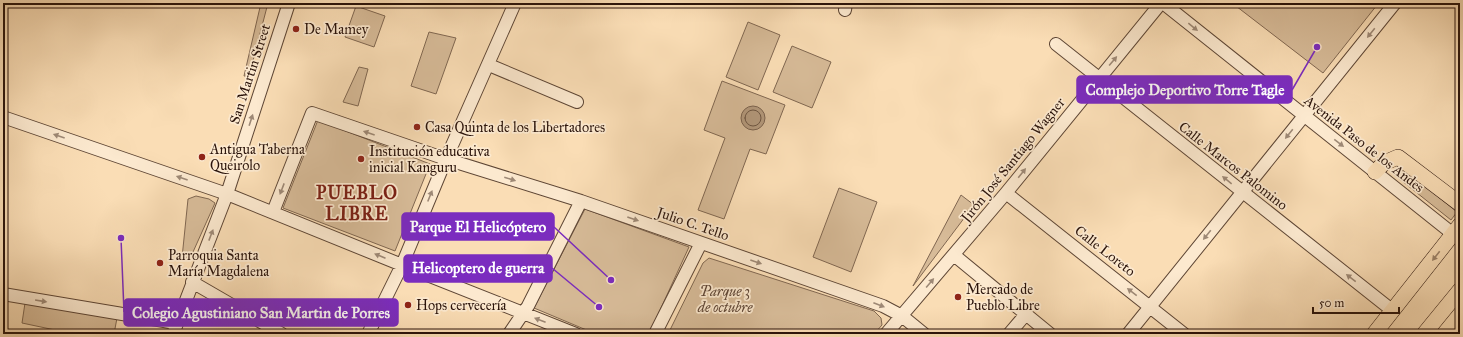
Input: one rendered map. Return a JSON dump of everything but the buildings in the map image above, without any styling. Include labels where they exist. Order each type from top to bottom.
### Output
[{"type":"main road","points":[[1375,172],[1384,163],[1398,157],[1460,204]]},
{"type":"main road","points":[[1374,334],[1456,229]]},
{"type":"main road","points":[[1424,334],[1460,290]]},
{"type":"street","name":"San Martin Street","points":[[175,329],[227,194],[289,3]]},
{"type":"street","points":[[368,334],[402,265],[446,159],[515,3]]},
{"type":"street","name":"Jirón José Santiago Wagner","points":[[886,334],[1006,193],[1162,3]]},
{"type":"street","name":"Avenida Paso de los Andes","points":[[1162,3],[1375,172],[1456,229]]},
{"type":"street","points":[[1128,334],[1304,116],[1391,4]]},
{"type":"street","name":"Calle Marcos Palomino","points":[[1056,44],[1392,311]]},
{"type":"street","points":[[488,65],[577,102]]},
{"type":"street","name":"Julio C. Tello","points":[[273,212],[312,113],[446,159],[582,201],[883,306],[902,316],[924,334]]},
{"type":"street","points":[[3,117],[227,194],[576,334]]},
{"type":"street","name":"Calle Loreto","points":[[1006,193],[1184,334]]},
{"type":"street","points":[[509,334],[523,312],[582,201]]},
{"type":"street","points":[[655,334],[701,243]]},
{"type":"street","points":[[954,255],[1050,334]]},
{"type":"street","points":[[192,282],[282,334]]},
{"type":"street","points":[[3,294],[175,329]]},
{"type":"street","points":[[1010,334],[1026,314]]},
{"type":"green space","points":[[261,3],[268,3],[249,76],[244,76]]},
{"type":"green space","points":[[1232,3],[1374,3],[1377,5],[1323,73]]},
{"type":"green space","points":[[356,6],[385,16],[374,47],[345,37]]},
{"type":"green space","points":[[748,22],[780,35],[758,90],[726,77]]},
{"type":"green space","points":[[429,32],[456,38],[436,94],[411,86]]},
{"type":"green space","points":[[792,46],[831,62],[812,108],[773,92]]},
{"type":"green space","points":[[359,67],[368,69],[358,106],[343,102]]},
{"type":"green space","points":[[722,81],[785,105],[766,154],[750,149],[724,219],[698,210],[725,138],[704,130]]},
{"type":"green space","points":[[318,120],[430,164],[395,251],[283,208]]},
{"type":"green space","points":[[1400,166],[1457,212],[1451,220],[1392,173]]},
{"type":"green space","points":[[839,188],[877,202],[851,272],[813,257]]},
{"type":"green space","points":[[961,195],[974,205],[913,286]]},
{"type":"green space","points":[[196,196],[209,199],[215,203],[193,252],[188,258],[182,258],[188,199]]},
{"type":"green space","points":[[585,209],[689,247],[649,334],[596,334],[534,308]]},
{"type":"green space","name":"Parque 3 de octubre","points":[[709,258],[874,311],[881,318],[882,325],[874,334],[668,334],[703,263]]},
{"type":"green space","points":[[25,303],[117,318],[114,334],[74,334],[22,323]]},
{"type":"water","points":[[753,106],[762,109],[765,118],[762,127],[753,130],[744,127],[741,118],[744,109]]},
{"type":"place","name":"De Mamey","points":[[296,29]]},
{"type":"place","name":"Complejo Deportivo Torre Tagle","points":[[1317,47]]},
{"type":"place","name":"Casa Quinta de los Libertadores","points":[[417,127]]},
{"type":"place","name":"Antigua Taberna Queirolo","points":[[202,157]]},
{"type":"place","name":"Institución educativa inicial Kanguru","points":[[361,159]]},
{"type":"place","name":"Colegio Agustiniano San Martin de Porres","points":[[121,238]]},
{"type":"place","name":"Parroquia Santa María Magdalena","points":[[160,263]]},
{"type":"place","name":"Parque El Helicóptero","points":[[611,280]]},
{"type":"place","name":"Mercado de Pueblo Libre","points":[[958,297]]},
{"type":"place","name":"Hops cervecería","points":[[408,305]]},
{"type":"place","name":"Helicoptero de guerra","points":[[599,307]]},
{"type":"district","name":"PUEBLO LIBRE","points":[[357,203]]}]
